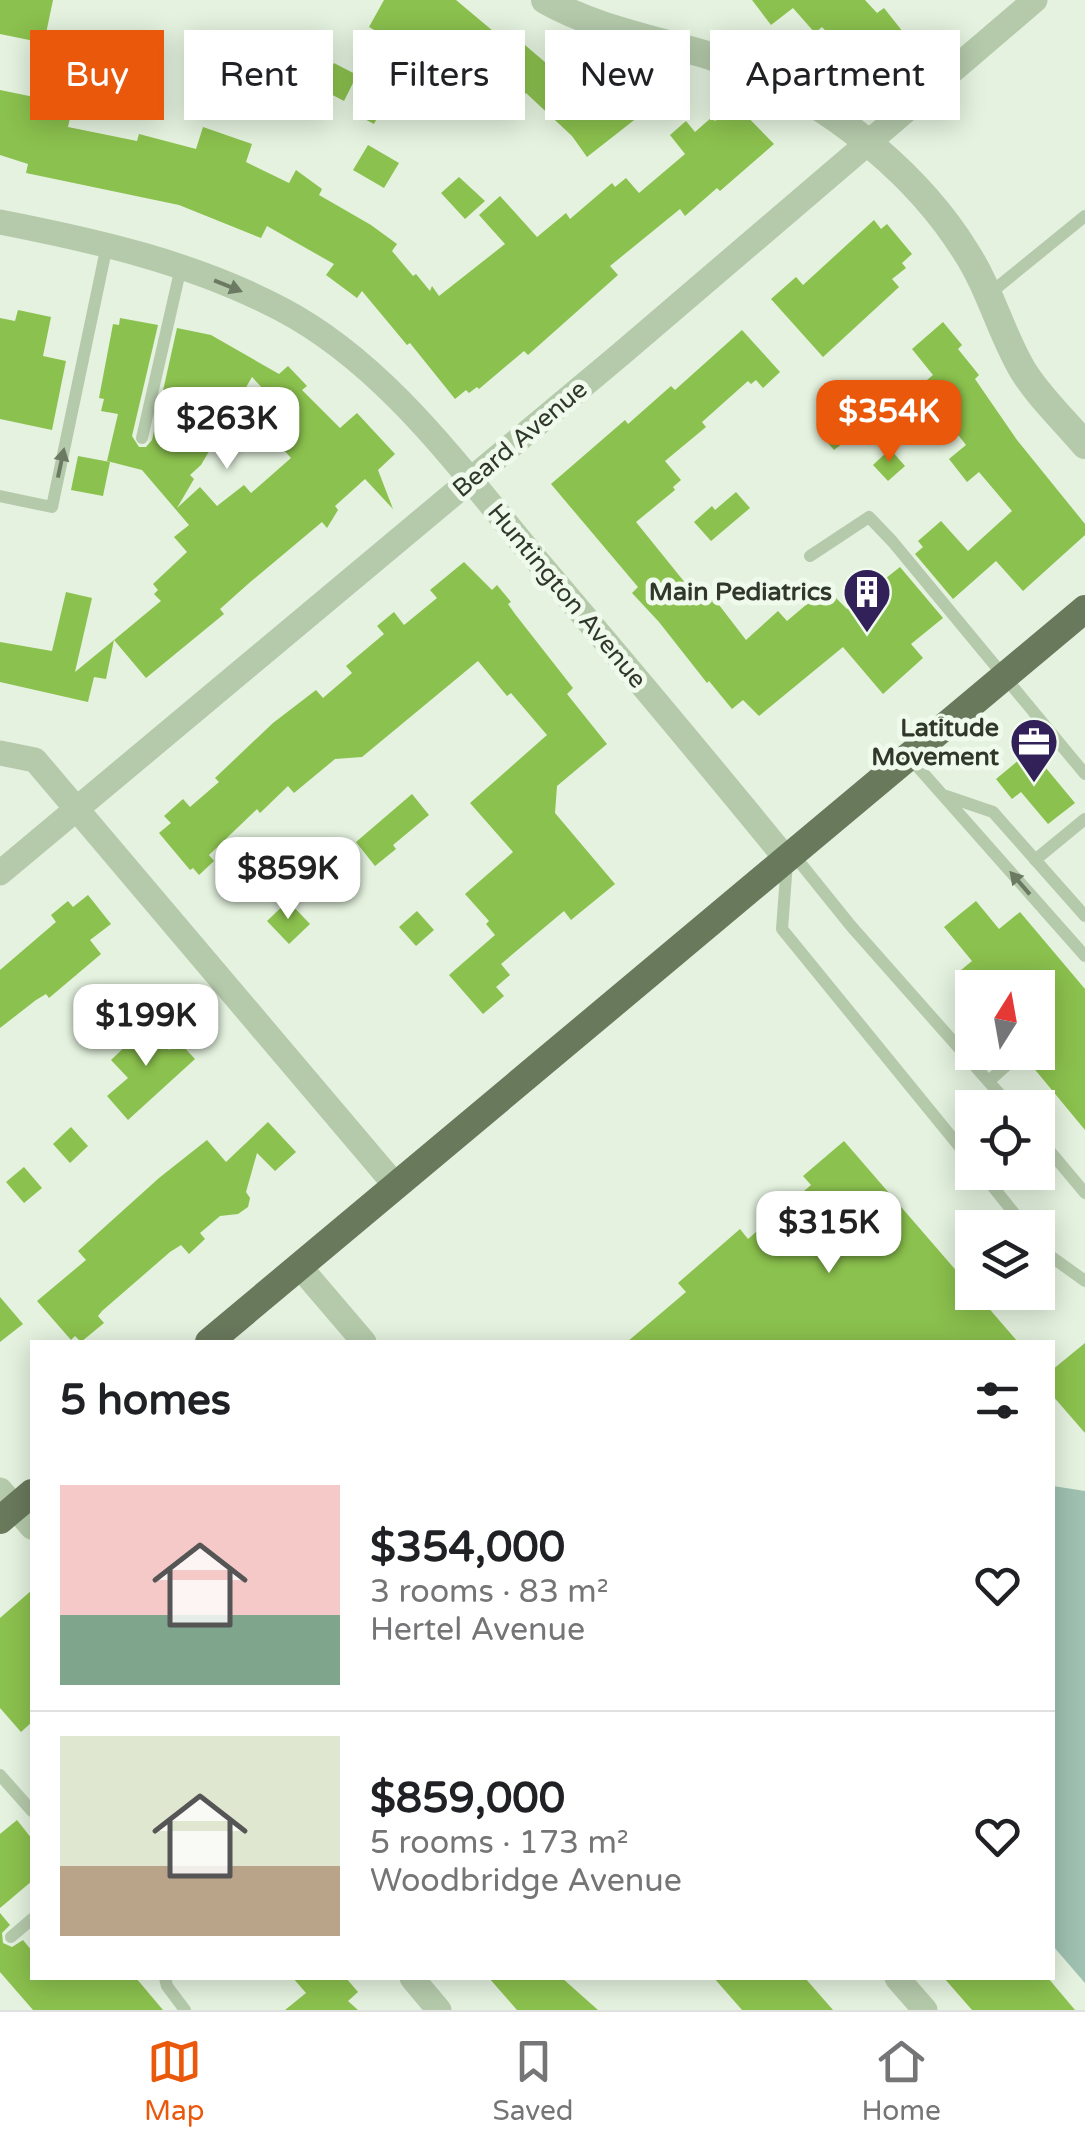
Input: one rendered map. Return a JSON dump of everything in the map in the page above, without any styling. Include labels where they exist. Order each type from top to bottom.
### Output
[{"type":"main road","points":[[211,1340],[1085,609]]},
{"type":"street","points":[[545,0],[598,24],[759,74],[815,105],[867,144],[939,213],[989,294],[1022,370],[1085,445]]},
{"type":"street","name":"Beard Avenue","points":[[0,873],[470,481],[1035,0]]},
{"type":"street","name":"Huntington Avenue","points":[[0,222],[106,245],[181,267],[281,309],[313,328],[415,417],[790,857]]},
{"type":"street","points":[[0,753],[35,760],[396,1186]]},
{"type":"street","points":[[299,1266],[362,1340]]},
{"type":"street","points":[[414,1980],[439,2010]]},
{"type":"street","points":[[900,1980],[925,2010]]},
{"type":"lane","points":[[989,294],[1085,216]]},
{"type":"lane","points":[[0,496],[52,507],[106,245]]},
{"type":"lane","points":[[142,438],[181,267]]},
{"type":"lane","points":[[810,556],[869,517],[1085,774]]},
{"type":"lane","points":[[909,756],[1085,956]]},
{"type":"lane","points":[[944,796],[993,812],[1085,916]]},
{"type":"lane","points":[[1035,860],[1085,819]]},
{"type":"lane","points":[[790,857],[997,1090]]},
{"type":"lane","points":[[790,857],[782,929],[955,1141]]},
{"type":"lane","points":[[989,1081],[1001,1070]]},
{"type":"lane","points":[[1055,1157],[1085,1193]]},
{"type":"lane","points":[[995,1190],[1012,1210]]},
{"type":"lane","points":[[1055,1260],[1085,1281]]},
{"type":"lane","points":[[0,1775],[30,1809]]},
{"type":"lane","points":[[11,1937],[30,1921]]},
{"type":"lane","points":[[166,1980],[185,2010]]},
{"type":"green space","points":[[1055,1486],[1085,1491],[1085,1983],[1055,1948]]},
{"type":"shaded area","points":[[128,984],[130,1002],[138,1012],[127,1024],[113,1013],[112,986]]},
{"type":"building","points":[[0,0],[53,0],[47,30],[30,30],[30,40],[0,34]]},
{"type":"building","points":[[384,0],[456,0],[492,30],[374,30],[369,27]]},
{"type":"building","points":[[752,0],[865,0],[877,13],[884,8],[901,30],[812,30],[793,8],[771,25]]},
{"type":"building","points":[[525,45],[545,62],[545,111],[526,93]]},
{"type":"building","points":[[333,65],[353,73],[353,83],[344,101],[333,95]]},
{"type":"building","points":[[0,90],[30,96],[30,120],[70,120],[68,127],[137,141],[139,134],[196,149],[203,127],[252,144],[246,162],[289,183],[296,170],[322,189],[319,195],[397,244],[392,251],[413,276],[416,274],[430,291],[432,286],[439,296],[505,244],[479,215],[500,196],[537,237],[566,213],[570,219],[612,183],[615,187],[626,178],[639,193],[685,154],[670,135],[686,121],[695,132],[710,119],[751,120],[774,144],[720,191],[717,188],[685,216],[680,209],[610,266],[618,275],[528,355],[524,351],[479,389],[469,393],[466,390],[455,399],[362,291],[357,298],[326,275],[334,264],[267,226],[261,238],[179,205],[26,173],[28,164],[0,155]]},
{"type":"building","points":[[555,120],[634,120],[587,157]]},
{"type":"building","points":[[368,145],[399,163],[384,188],[353,170]]},
{"type":"building","points":[[459,177],[485,201],[465,219],[441,193]]},
{"type":"building","points":[[874,220],[881,229],[887,224],[912,254],[902,263],[906,268],[892,279],[899,287],[823,357],[771,299],[796,277],[803,285]]},
{"type":"building","points":[[18,310],[51,317],[43,356],[66,361],[52,430],[0,419],[0,318],[15,321]]},
{"type":"building","points":[[120,318],[158,325],[132,436],[139,447],[146,447],[152,440],[177,328],[211,335],[279,374],[288,366],[307,386],[302,390],[340,428],[357,413],[395,454],[378,470],[393,509],[365,479],[335,506],[338,510],[327,528],[322,522],[220,609],[224,614],[146,678],[114,640],[161,601],[154,594],[158,590],[153,584],[187,552],[174,537],[189,525],[142,470],[107,461],[118,414],[101,411],[104,399],[99,398],[113,324],[119,325]],"holes":[[[252,377],[284,411],[265,429],[291,458],[251,493],[244,485],[217,506],[200,487],[177,508],[194,479],[190,475],[201,465]]]},
{"type":"building","points":[[943,322],[962,345],[958,349],[979,375],[975,379],[1017,440],[1085,524],[1085,535],[1023,591],[996,561],[953,599],[915,554],[923,547],[918,541],[941,521],[968,551],[1012,511],[979,472],[967,482],[949,459],[966,445],[920,386],[933,375],[912,349]]},
{"type":"building","points":[[742,330],[780,372],[763,388],[756,380],[751,384],[748,381],[702,422],[706,427],[665,461],[681,480],[673,487],[675,490],[636,522],[699,600],[709,592],[746,640],[778,611],[787,621],[826,588],[847,609],[900,567],[943,618],[911,644],[923,658],[883,694],[843,647],[759,716],[743,700],[732,709],[632,593],[638,587],[551,484],[625,420],[628,424],[671,386],[675,390]]},
{"type":"building","points":[[839,418],[853,435],[834,450],[820,434]]},
{"type":"building","points":[[890,449],[905,466],[888,481],[873,465]]},
{"type":"building","points":[[78,456],[110,462],[103,496],[71,490]]},
{"type":"building","points":[[736,492],[750,508],[711,541],[694,522]]},
{"type":"building","points":[[464,562],[492,590],[497,585],[511,602],[508,604],[515,614],[573,688],[567,694],[607,744],[557,786],[555,813],[615,884],[571,920],[564,911],[501,964],[510,975],[496,987],[504,996],[483,1014],[449,975],[495,935],[486,924],[489,921],[465,894],[513,852],[470,803],[547,735],[478,661],[362,757],[335,759],[294,793],[288,786],[260,813],[257,809],[209,855],[214,861],[199,875],[193,868],[190,870],[159,833],[171,823],[164,816],[183,799],[190,807],[219,782],[215,778],[273,723],[316,690],[323,698],[352,673],[346,666],[384,634],[377,626],[394,612],[404,625],[437,598],[430,590]]},
{"type":"building","points":[[66,592],[92,598],[75,672],[114,640],[106,679],[94,677],[88,702],[0,682],[0,642],[52,651]]},
{"type":"building","points":[[1031,750],[1075,803],[1048,824],[1021,792],[1012,799],[996,779]]},
{"type":"building","points":[[412,794],[429,815],[375,866],[356,842]]},
{"type":"building","points":[[88,895],[111,924],[90,940],[101,954],[49,998],[46,994],[36,1000],[0,1028],[0,970],[56,922],[51,915],[68,901],[73,907]]},
{"type":"building","points":[[288,901],[310,924],[289,944],[267,921]]},
{"type":"building","points":[[976,901],[999,929],[1020,912],[1085,989],[1085,1130],[1035,1070],[1055,1070],[1055,970],[961,970],[972,961],[944,927]]},
{"type":"building","points":[[417,911],[434,930],[416,946],[399,927]]},
{"type":"building","points":[[144,1021],[169,1050],[179,1042],[195,1059],[128,1120],[107,1096],[128,1078],[111,1060],[130,1042],[126,1037]]},
{"type":"building","points":[[268,1122],[296,1152],[275,1171],[257,1153],[246,1192],[250,1198],[248,1207],[238,1214],[220,1216],[200,1233],[205,1239],[189,1254],[181,1245],[170,1252],[102,1311],[98,1316],[104,1323],[83,1340],[75,1336],[71,1340],[37,1301],[86,1260],[78,1251],[207,1140],[226,1162]]},
{"type":"building","points":[[71,1127],[88,1146],[70,1163],[53,1144]]},
{"type":"building","points":[[844,1141],[955,1269],[955,1310],[990,1310],[1016,1340],[629,1340],[686,1292],[678,1283],[740,1229],[748,1239],[811,1185],[803,1176]]},
{"type":"building","points":[[24,1167],[42,1188],[24,1203],[6,1182]]},
{"type":"building","points":[[0,1297],[23,1324],[0,1342]]},
{"type":"building","points":[[1085,1343],[1085,1433],[1055,1398],[1055,1368]]},
{"type":"building","points":[[30,1592],[30,1724],[21,1732],[0,1708],[0,1618]]},
{"type":"building","points":[[17,1820],[30,1836],[30,1883],[0,1908],[0,1834]]},
{"type":"building","points":[[0,1913],[10,1925],[2,1933],[3,1943],[12,1947],[23,1940],[30,1949],[30,1980],[138,1980],[163,2010],[33,2010],[0,1972]]},
{"type":"building","points":[[295,1980],[348,1980],[358,1992],[348,2001],[358,2010],[285,2010],[306,1993]]},
{"type":"building","points":[[491,1980],[564,1980],[598,2010],[517,2010]]},
{"type":"building","points":[[716,1980],[807,1980],[833,2010],[742,2010]]},
{"type":"building","points":[[946,1980],[1050,1980],[1075,2010],[972,2010]]},
{"type":"place","name":"Main Pediatrics","points":[[867,634]]},
{"type":"place","name":"Latitude Movement","points":[[1034,784]]}]
